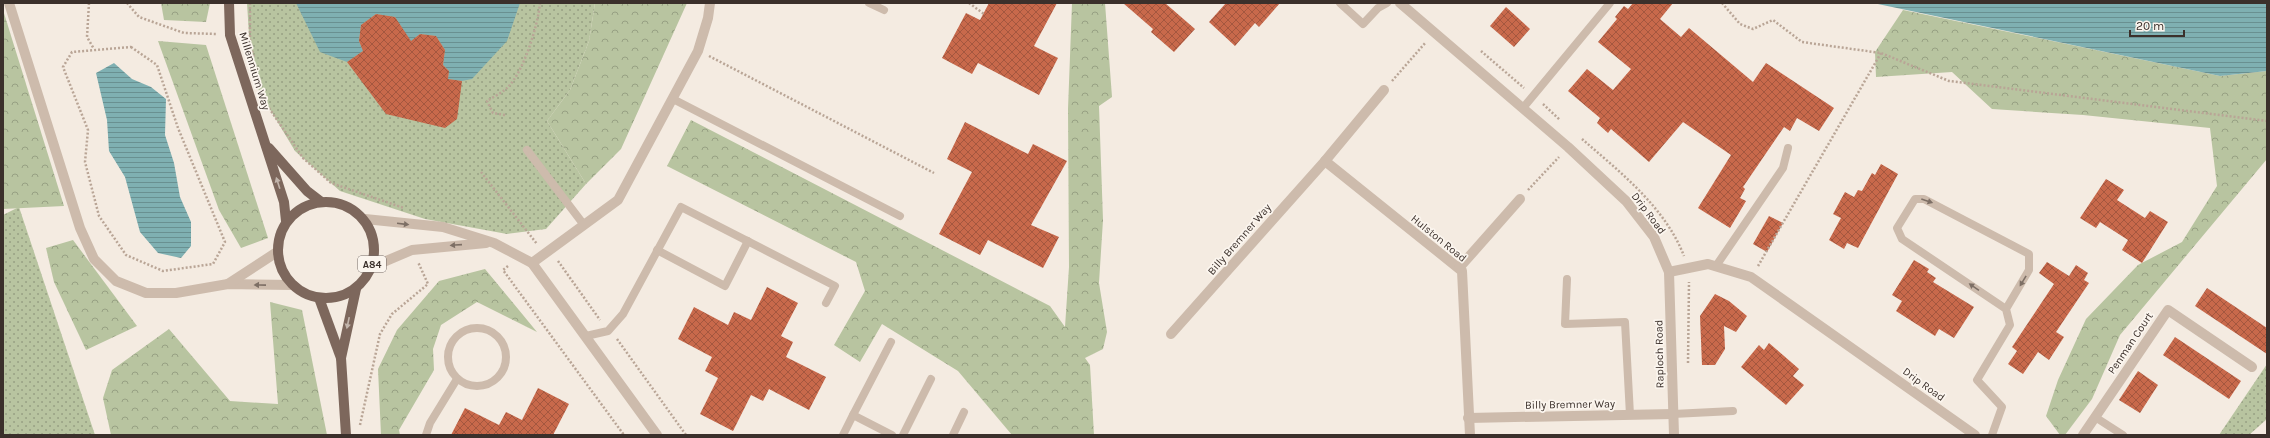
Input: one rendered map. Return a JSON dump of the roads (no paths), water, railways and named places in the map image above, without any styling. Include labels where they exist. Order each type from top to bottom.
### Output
[{"type":"main road","name":"Millennium Way","points":[[229,3],[230,35],[284,202],[286,221]]},
{"type":"main road","name":"Millennium Way","points":[[266,145],[307,192],[320,201]]},
{"type":"main road","name":"A84","points":[[346,435],[341,358],[356,289],[372,267],[375,243],[372,231],[365,219],[356,210],[344,204],[332,201],[320,201],[301,208],[286,221],[279,236],[277,252],[282,270],[293,286],[305,294],[319,298],[344,295],[356,289]]},
{"type":"main road","name":"A84","points":[[319,298],[341,358]]},
{"type":"street","points":[[8,3],[80,228],[94,259],[116,281],[146,293],[176,293],[228,284],[293,286]]},
{"type":"street","points":[[532,263],[618,200],[698,51],[708,18],[710,3]]},
{"type":"street","name":"Drip Road","points":[[1400,3],[1568,147],[1626,201],[1654,237],[1669,272],[1708,264],[1751,277],[1975,435]]},
{"type":"street","name":"Billy Bremner Way","points":[[1171,334],[1324,161],[1384,90]]},
{"type":"street","name":"Hulston Road","points":[[1324,161],[1462,271],[1470,435]]},
{"type":"street","points":[[1459,268],[1520,199]]},
{"type":"street","points":[[365,219],[409,225],[443,227],[494,243],[532,263],[586,336],[653,433]]},
{"type":"street","points":[[372,267],[412,250],[437,246],[494,243]]},
{"type":"street","points":[[228,284],[277,252]]},
{"type":"street","name":"Raploch Road","points":[[1669,272],[1674,435]]},
{"type":"street","name":"Penman Court","points":[[2083,435],[2168,310],[2252,367]]},
{"type":"street","name":"Billy Bremner Way","points":[[1468,418],[1673,414]]},
{"type":"lane","points":[[868,3],[884,10]]},
{"type":"lane","points":[[1340,3],[1363,24],[1378,8],[1387,3]]},
{"type":"lane","points":[[1523,108],[1610,3]]},
{"type":"lane","points":[[673,99],[900,216]]},
{"type":"lane","points":[[1716,266],[1783,168],[1788,148]]},
{"type":"lane","points":[[526,150],[584,226]]},
{"type":"lane","points":[[1992,435],[2002,407],[1977,380],[2010,326],[2006,308],[2029,270],[2029,254],[2019,247],[1924,199],[1915,200],[1897,228],[1902,239],[2006,308]]},
{"type":"lane","points":[[586,336],[608,331],[624,314],[681,207],[835,286],[826,303]]},
{"type":"lane","points":[[657,250],[725,286],[748,241]]},
{"type":"lane","points":[[1567,279],[1565,324],[1625,322],[1630,415]]},
{"type":"lane","points":[[479,328],[489,330],[497,336],[504,346],[506,356],[505,366],[500,375],[493,382],[484,386],[473,386],[457,379],[451,371],[448,357],[449,347],[456,336],[465,330],[479,328]]},
{"type":"lane","points":[[843,435],[891,342]]},
{"type":"lane","points":[[426,435],[430,423],[457,379]]},
{"type":"lane","points":[[902,435],[931,379]]},
{"type":"lane","points":[[1673,414],[1733,411]]},
{"type":"lane","points":[[953,435],[964,412]]},
{"type":"lane","points":[[853,415],[892,435]]},
{"type":"lane","points":[[2095,417],[2124,435]]},
{"type":"water","points":[[296,3],[520,3],[507,41],[472,79],[462,81],[448,79],[449,71],[443,65],[445,50],[436,36],[420,34],[408,44],[403,42],[404,31],[395,17],[376,14],[361,25],[359,41],[363,51],[347,62],[320,52]]},
{"type":"water","points":[[1873,3],[2267,3],[2267,71],[2220,76]]},
{"type":"water","points":[[114,63],[132,79],[151,87],[166,99],[165,135],[174,163],[180,197],[191,222],[191,246],[181,258],[158,253],[140,232],[125,177],[109,151],[107,120],[96,73]]}]
